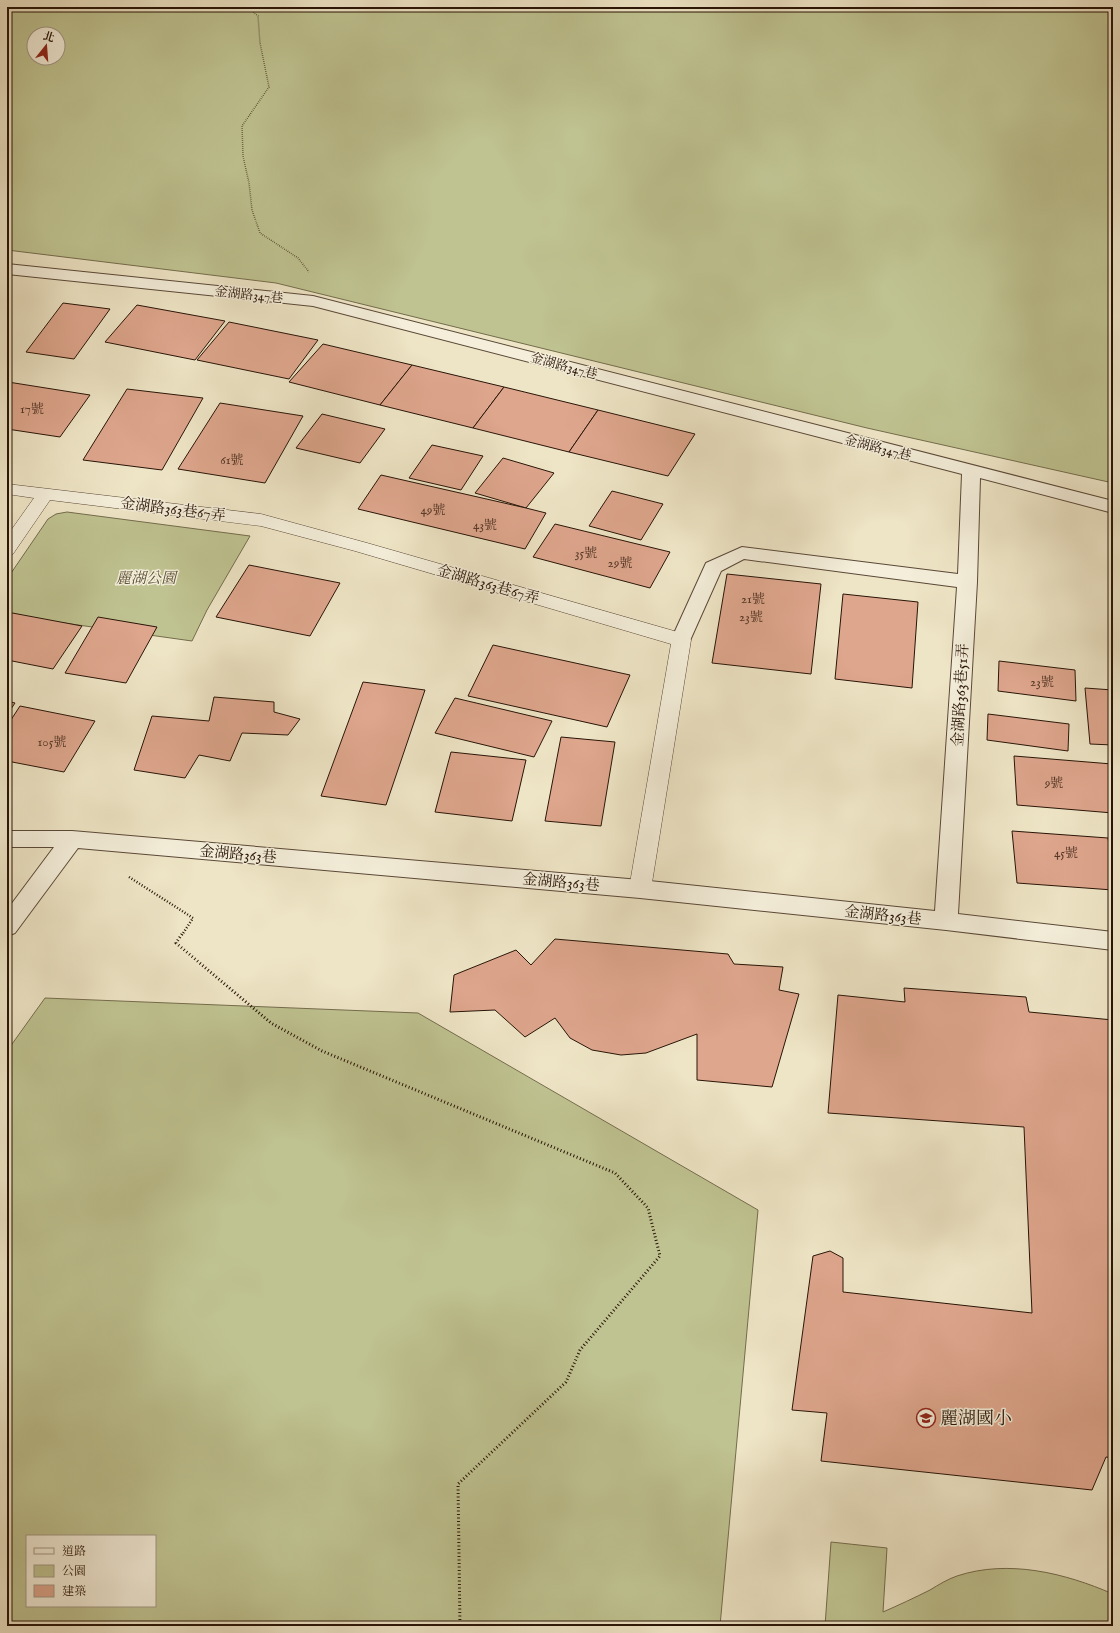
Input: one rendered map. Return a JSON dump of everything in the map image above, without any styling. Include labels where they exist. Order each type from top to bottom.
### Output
[{"type":"street","name":"金湖路347巷","points":[[7,269],[313,301],[1113,507]]},
{"type":"street","name":"金湖路363巷51弄","points":[[946,921],[967,582],[971,470]]},
{"type":"street","points":[[681,640],[713,567],[742,553],[967,582]]},
{"type":"street","name":"金湖路363巷","points":[[7,839],[72,839],[640,889],[946,921],[1113,941]]},
{"type":"street","points":[[7,927],[72,839]]},
{"type":"lane","name":"金湖路363巷67弄","points":[[7,489],[261,520],[361,547],[681,640]]},
{"type":"lane","points":[[7,550],[45,494]]},
{"type":"lane","points":[[640,889],[645,851],[681,640]]},
{"type":"path","points":[[247,7],[258,16],[260,43],[269,87],[242,126],[243,156],[249,183],[252,210],[260,233],[298,258],[316,280],[313,301]]},
{"type":"path","points":[[126,874],[193,918],[176,943],[271,1023],[322,1051],[615,1173],[648,1208],[660,1256],[580,1350],[566,1382],[458,1484],[460,1626]]},
{"type":"green space","points":[[7,7],[1113,7],[1113,483],[867,428],[276,283],[7,250]]},
{"type":"green space","name":"麗湖公園","points":[[67,512],[250,536],[207,610],[192,641],[7,615],[7,579],[48,519],[56,514]]},
{"type":"green space","points":[[45,998],[418,1013],[758,1210],[720,1626],[7,1626],[7,1051]]},
{"type":"green space","points":[[831,1542],[887,1548],[883,1612],[957,1576],[976,1571],[1016,1569],[1036,1571],[1076,1580],[1113,1594],[1113,1626],[825,1626]]},
{"type":"building","points":[[63,303],[110,309],[74,359],[26,352]]},
{"type":"building","points":[[137,305],[225,321],[195,360],[105,342]]},
{"type":"building","points":[[229,322],[318,340],[289,379],[197,360]]},
{"type":"building","points":[[323,344],[412,365],[380,405],[289,382]]},
{"type":"building","points":[[412,365],[504,387],[473,428],[380,405]]},
{"type":"building","points":[[8,382],[90,395],[60,437],[7,429]]},
{"type":"building","points":[[504,387],[598,410],[569,452],[473,428]]},
{"type":"building","points":[[127,389],[203,398],[162,470],[83,460]]},
{"type":"building","points":[[220,403],[303,416],[265,483],[178,469]]},
{"type":"building","points":[[598,410],[695,434],[668,476],[569,452]]},
{"type":"building","points":[[322,414],[385,429],[360,463],[296,448]]},
{"type":"building","points":[[432,445],[483,456],[461,490],[409,478]]},
{"type":"building","points":[[503,458],[554,473],[526,508],[475,493]]},
{"type":"building","points":[[381,475],[546,513],[525,549],[358,509]]},
{"type":"building","points":[[612,491],[663,504],[641,540],[589,526]]},
{"type":"building","points":[[555,524],[670,552],[650,588],[533,557]]},
{"type":"building","points":[[249,565],[340,583],[310,636],[216,617]]},
{"type":"building","points":[[727,574],[821,584],[811,674],[712,663]]},
{"type":"building","points":[[843,594],[918,602],[912,688],[835,679]]},
{"type":"building","points":[[7,612],[82,626],[53,669],[7,660]]},
{"type":"building","points":[[98,617],[157,627],[126,683],[65,673]]},
{"type":"building","points":[[493,645],[630,675],[607,727],[468,696]]},
{"type":"building","points":[[999,661],[1075,670],[1076,701],[998,691]]},
{"type":"building","points":[[363,682],[425,690],[386,805],[321,796]]},
{"type":"building","points":[[1085,688],[1113,690],[1113,745],[1090,744]]},
{"type":"building","points":[[214,697],[274,702],[274,712],[300,719],[288,735],[242,733],[230,761],[199,755],[185,778],[134,770],[152,716],[209,721]]},
{"type":"building","points":[[455,698],[552,721],[534,757],[435,733]]},
{"type":"building","points":[[7,701],[15,703],[7,715]]},
{"type":"building","points":[[20,706],[95,721],[64,772],[7,761],[7,726]]},
{"type":"building","points":[[988,714],[1069,724],[1068,751],[987,740]]},
{"type":"building","points":[[561,737],[615,742],[601,826],[545,821]]},
{"type":"building","points":[[451,752],[526,760],[512,821],[435,812]]},
{"type":"building","points":[[1014,756],[1112,764],[1113,813],[1017,805]]},
{"type":"building","points":[[1012,831],[1108,838],[1113,872],[1113,890],[1017,883]]},
{"type":"building","points":[[555,939],[728,954],[734,964],[783,967],[779,990],[799,994],[772,1087],[697,1080],[697,1034],[646,1053],[621,1055],[592,1050],[570,1038],[555,1018],[525,1037],[495,1010],[450,1012],[454,975],[516,950],[531,965]]},
{"type":"building","points":[[904,988],[1026,997],[1029,1012],[1113,1020],[1113,1458],[1106,1457],[1092,1490],[821,1461],[827,1413],[792,1410],[813,1256],[830,1251],[843,1258],[843,1292],[1032,1313],[1024,1127],[828,1113],[838,995],[905,1002]]},
{"type":"place","name":"麗湖國小","points":[[926,1418]]}]
